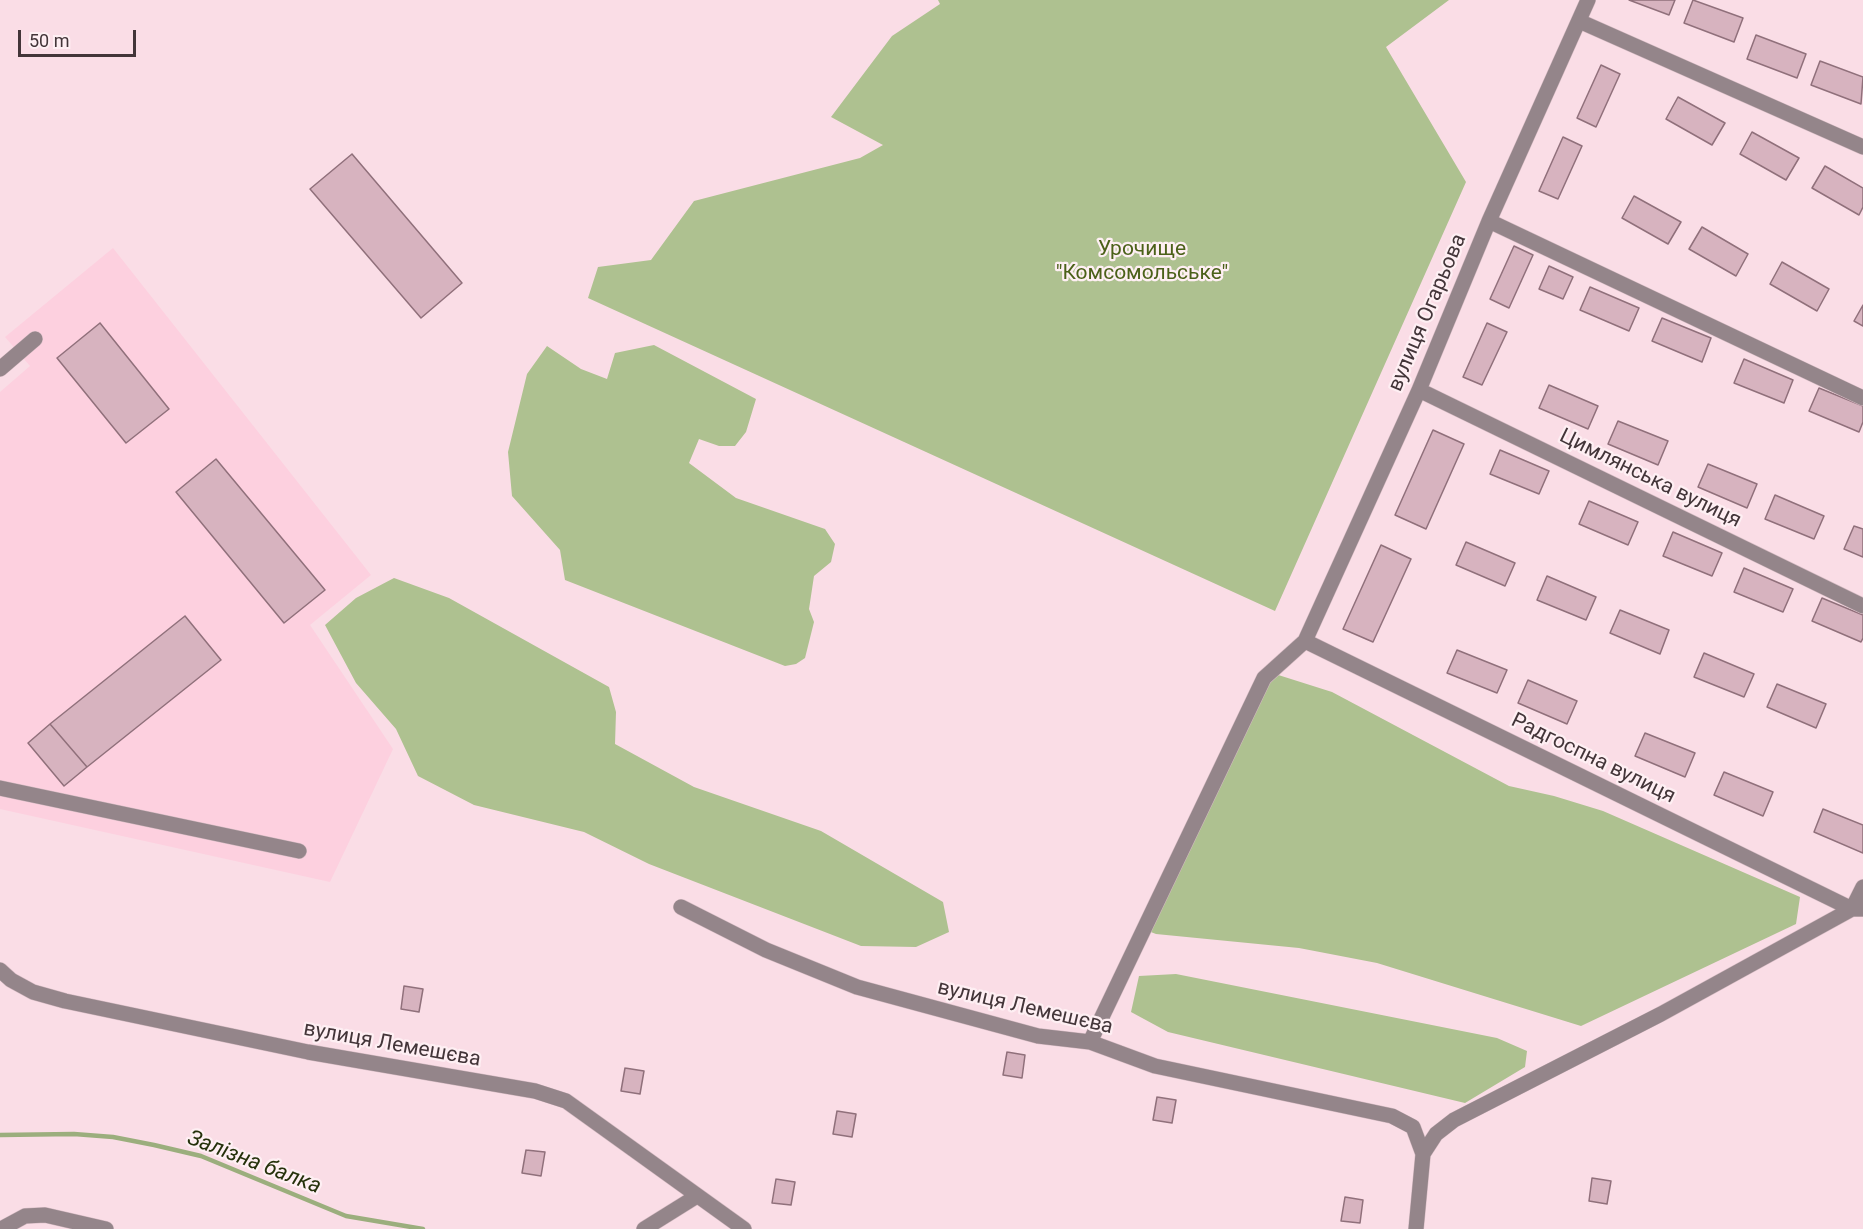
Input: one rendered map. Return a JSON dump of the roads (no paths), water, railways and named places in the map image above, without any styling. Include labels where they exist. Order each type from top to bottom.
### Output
[{"type":"street","name":"вулиця Огарьова","points":[[1305,641],[1419,390],[1489,221],[1588,0]]},
{"type":"street","points":[[1579,21],[1863,147]]},
{"type":"street","points":[[1489,221],[1863,398]]},
{"type":"street","points":[[0,369],[35,339]]},
{"type":"street","name":"Цимлянська вулиця","points":[[1419,390],[1863,606]]},
{"type":"street","points":[[1090,1042],[1264,678],[1305,641]]},
{"type":"street","name":"Радгоспна вулиця","points":[[1305,641],[1858,909]]},
{"type":"street","points":[[0,788],[299,851]]},
{"type":"street","points":[[1416,1229],[1423,1154],[1436,1134],[1454,1120],[1661,1014],[1858,909],[1863,887]]},
{"type":"street","name":"вулиця Лемешєва","points":[[681,907],[766,950],[857,987],[1038,1036],[1090,1042],[1155,1066],[1392,1116],[1413,1127],[1423,1154]]},
{"type":"street","name":"вулиця Лемешєва","points":[[4,979],[33,992],[65,1001],[308,1052],[535,1091],[566,1101],[744,1229]]},
{"type":"street","points":[[644,1229],[698,1196]]},
{"type":"street","points":[[1,1229],[25,1216],[45,1215],[106,1229]]},
{"type":"waterway","name":"Залізна балка","points":[[0,1135],[74,1134],[113,1137],[154,1145],[201,1156],[346,1216],[423,1229]]},
{"type":"park label","name":"Урочище \"Комсомольське\"","points":[[1142,262]]}]
